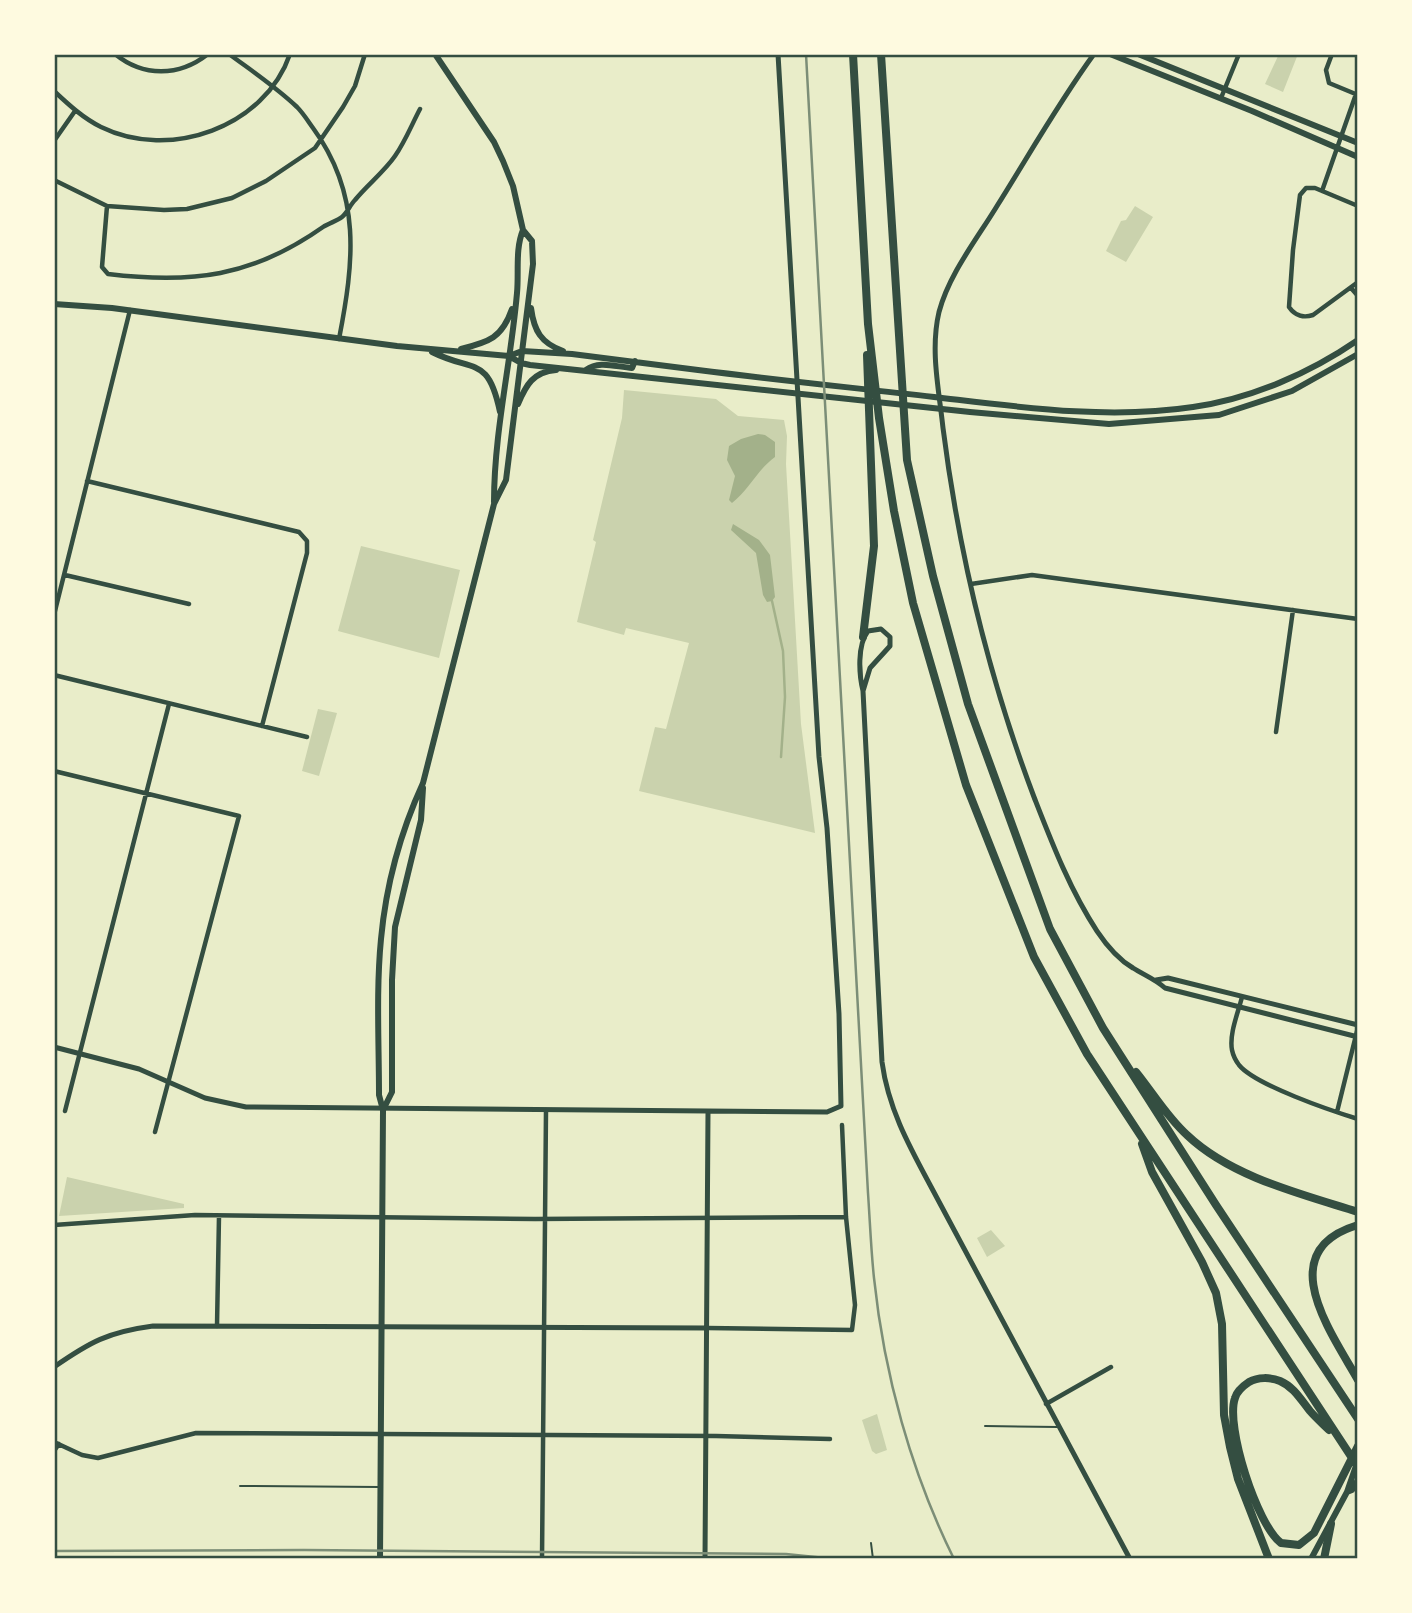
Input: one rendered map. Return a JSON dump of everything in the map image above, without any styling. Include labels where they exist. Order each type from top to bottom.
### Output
[{"type":"highway","points":[[853,54],[868,324],[879,418],[910,590],[966,785],[1034,957],[1087,1054],[1358,1464]]},
{"type":"highway","points":[[881,54],[907,460],[933,576],[968,704],[1050,929],[1103,1028],[1358,1419]]},
{"type":"highway","points":[[863,637],[874,546],[866,381],[868,324]]},
{"type":"highway","points":[[1103,1028],[1175,1123],[1205,1149],[1254,1176],[1358,1212]]},
{"type":"highway","points":[[1137,1132],[1152,1172],[1202,1262],[1216,1293],[1222,1324],[1223,1394],[1230,1447],[1238,1479],[1269,1559]]},
{"type":"highway","points":[[1358,1225],[1338,1233],[1328,1241],[1319,1251],[1311,1276],[1314,1298],[1322,1316],[1358,1380]]},
{"type":"highway","points":[[1339,1439],[1311,1413],[1291,1387],[1279,1381],[1269,1378],[1252,1380],[1239,1390],[1234,1399],[1234,1421],[1247,1480],[1267,1528],[1275,1539],[1293,1546],[1310,1538],[1358,1446]]},
{"type":"highway","points":[[1324,1559],[1331,1524]]},
{"type":"main road","points":[[435,54],[494,142],[513,186],[523,230],[532,241],[530,298],[506,480],[494,504]]},
{"type":"main road","points":[[1110,54],[1358,158]]},
{"type":"main road","points":[[1138,54],[1358,143]]},
{"type":"main road","points":[[383,1110],[392,1092],[392,970],[395,927],[421,820],[423,783],[494,504],[496,457],[517,294],[518,242],[523,230]]},
{"type":"main road","points":[[455,351],[487,342],[500,333],[517,294]]},
{"type":"main road","points":[[530,298],[533,323],[540,338],[548,345],[572,354]]},
{"type":"main road","points":[[54,304],[130,310],[427,349],[509,356],[521,363],[571,369],[970,412],[1109,424],[1211,416],[1265,402],[1292,391],[1358,354]]},
{"type":"main road","points":[[509,356],[522,351],[572,354],[969,401],[1109,414],[1195,407],[1231,399],[1286,379],[1330,358],[1358,340]]},
{"type":"main road","points":[[427,349],[447,359],[471,364],[485,372],[496,394],[502,418]]},
{"type":"main road","points":[[586,370],[600,365],[632,368],[635,361]]},
{"type":"main road","points":[[514,412],[532,378],[550,371],[571,369]]},
{"type":"main road","points":[[380,1559],[383,1110],[379,1095],[382,932],[385,908],[407,816],[423,783]]},
{"type":"main road","points":[[1311,1559],[1347,1492],[1358,1464]]},
{"type":"main road","points":[[1347,1492],[1352,1490],[1358,1480]]},
{"type":"street","points":[[115,54],[140,69],[157,72],[174,71],[191,65],[208,54]]},
{"type":"street","points":[[229,54],[299,108],[321,138],[342,183],[349,206],[351,256],[339,338]]},
{"type":"street","points":[[54,91],[75,111],[102,128],[132,138],[163,141],[184,138],[224,126],[269,94],[290,54]]},
{"type":"street","points":[[54,180],[107,206],[187,209],[232,198],[266,181],[315,148],[355,86],[365,54]]},
{"type":"street","points":[[54,1047],[139,1069],[205,1098],[246,1107],[827,1112],[841,1106],[839,1014],[828,836],[819,757],[778,54]]},
{"type":"street","points":[[1094,54],[952,280],[940,311],[935,358],[947,454],[971,584],[988,655],[1017,748],[1049,834],[1086,913],[1110,949],[1135,970],[1156,980],[1165,988],[1357,1037]]},
{"type":"street","points":[[1221,99],[1239,54]]},
{"type":"street","points":[[1322,191],[1357,94],[1329,83],[1326,70],[1332,54]]},
{"type":"street","points":[[107,206],[102,267],[108,275],[166,280],[213,275],[273,256],[341,218],[394,157],[420,109]]},
{"type":"street","points":[[54,141],[75,111]]},
{"type":"street","points":[[1358,206],[1311,187],[1306,188],[1298,200],[1289,307],[1295,314],[1307,317],[1313,315],[1358,282]]},
{"type":"street","points":[[1351,288],[1358,296]]},
{"type":"street","points":[[54,615],[130,310]]},
{"type":"street","points":[[87,481],[299,532],[307,541],[307,554],[262,726]]},
{"type":"street","points":[[65,575],[189,604]]},
{"type":"street","points":[[971,584],[1032,575],[1358,619]]},
{"type":"street","points":[[1276,732],[1293,610]]},
{"type":"street","points":[[863,691],[870,668],[888,650],[890,642],[887,634],[878,629],[868,631],[863,637],[860,681],[863,691],[882,1062],[888,1095],[900,1128],[1130,1559]]},
{"type":"street","points":[[54,675],[307,737]]},
{"type":"street","points":[[65,1111],[169,704]]},
{"type":"street","points":[[54,771],[239,816],[155,1132]]},
{"type":"street","points":[[1156,980],[1168,978],[1358,1026],[1337,1112]]},
{"type":"street","points":[[1242,997],[1232,1041],[1232,1050],[1239,1066],[1274,1086],[1358,1119]]},
{"type":"street","points":[[541,1559],[546,1110]]},
{"type":"street","points":[[705,1559],[708,1112]]},
{"type":"street","points":[[54,1367],[103,1336],[127,1329],[153,1326],[852,1330],[855,1305],[846,1217],[842,1125]]},
{"type":"street","points":[[217,1326],[219,1216]]},
{"type":"street","points":[[54,1225],[147,1217],[219,1216],[544,1219],[846,1217]]},
{"type":"street","points":[[1046,1404],[1111,1367]]},
{"type":"street","points":[[54,1451],[56,1443],[82,1455],[99,1458],[196,1433],[830,1439]]},
{"type":"lane","points":[[985,1426],[1058,1427]]},
{"type":"lane","points":[[240,1486],[380,1487]]},
{"type":"lane","points":[[871,1542],[873,1559]]},
{"type":"shaded area","points":[[1279,54],[1298,54],[1283,92],[1265,84]]},
{"type":"shaded area","points":[[1135,206],[1153,217],[1126,262],[1106,251],[1121,221],[1126,220]]},
{"type":"shaded area","points":[[624,390],[716,399],[738,416],[784,420],[787,436],[786,464],[801,724],[815,833],[639,791],[655,727],[666,729],[689,643],[626,628],[624,635],[577,622],[622,418]]},
{"type":"shaded area","points":[[758,434],[775,442],[775,457],[732,503],[729,500],[735,476],[727,460],[729,446]]},
{"type":"shaded area","points":[[733,524],[759,540],[770,555],[775,597],[772,601],[767,602],[763,595],[756,553],[731,530]]},
{"type":"shaded area","points":[[361,546],[460,570],[439,658],[338,631]]},
{"type":"shaded area","points":[[318,709],[337,713],[319,776],[302,771]]},
{"type":"shaded area","points":[[67,1177],[184,1204],[184,1208],[59,1216]]},
{"type":"shaded area","points":[[991,1230],[1005,1246],[987,1257],[977,1238]]},
{"type":"shaded area","points":[[877,1414],[887,1450],[876,1454],[872,1451],[862,1420]]},
{"type":"waterway","points":[[772,601],[783,651],[785,697],[781,757]]},
{"type":"railway","points":[[806,54],[873,1267],[892,1386],[912,1457],[954,1559]]},
{"type":"railway","points":[[54,1551],[786,1554],[835,1559]]}]
